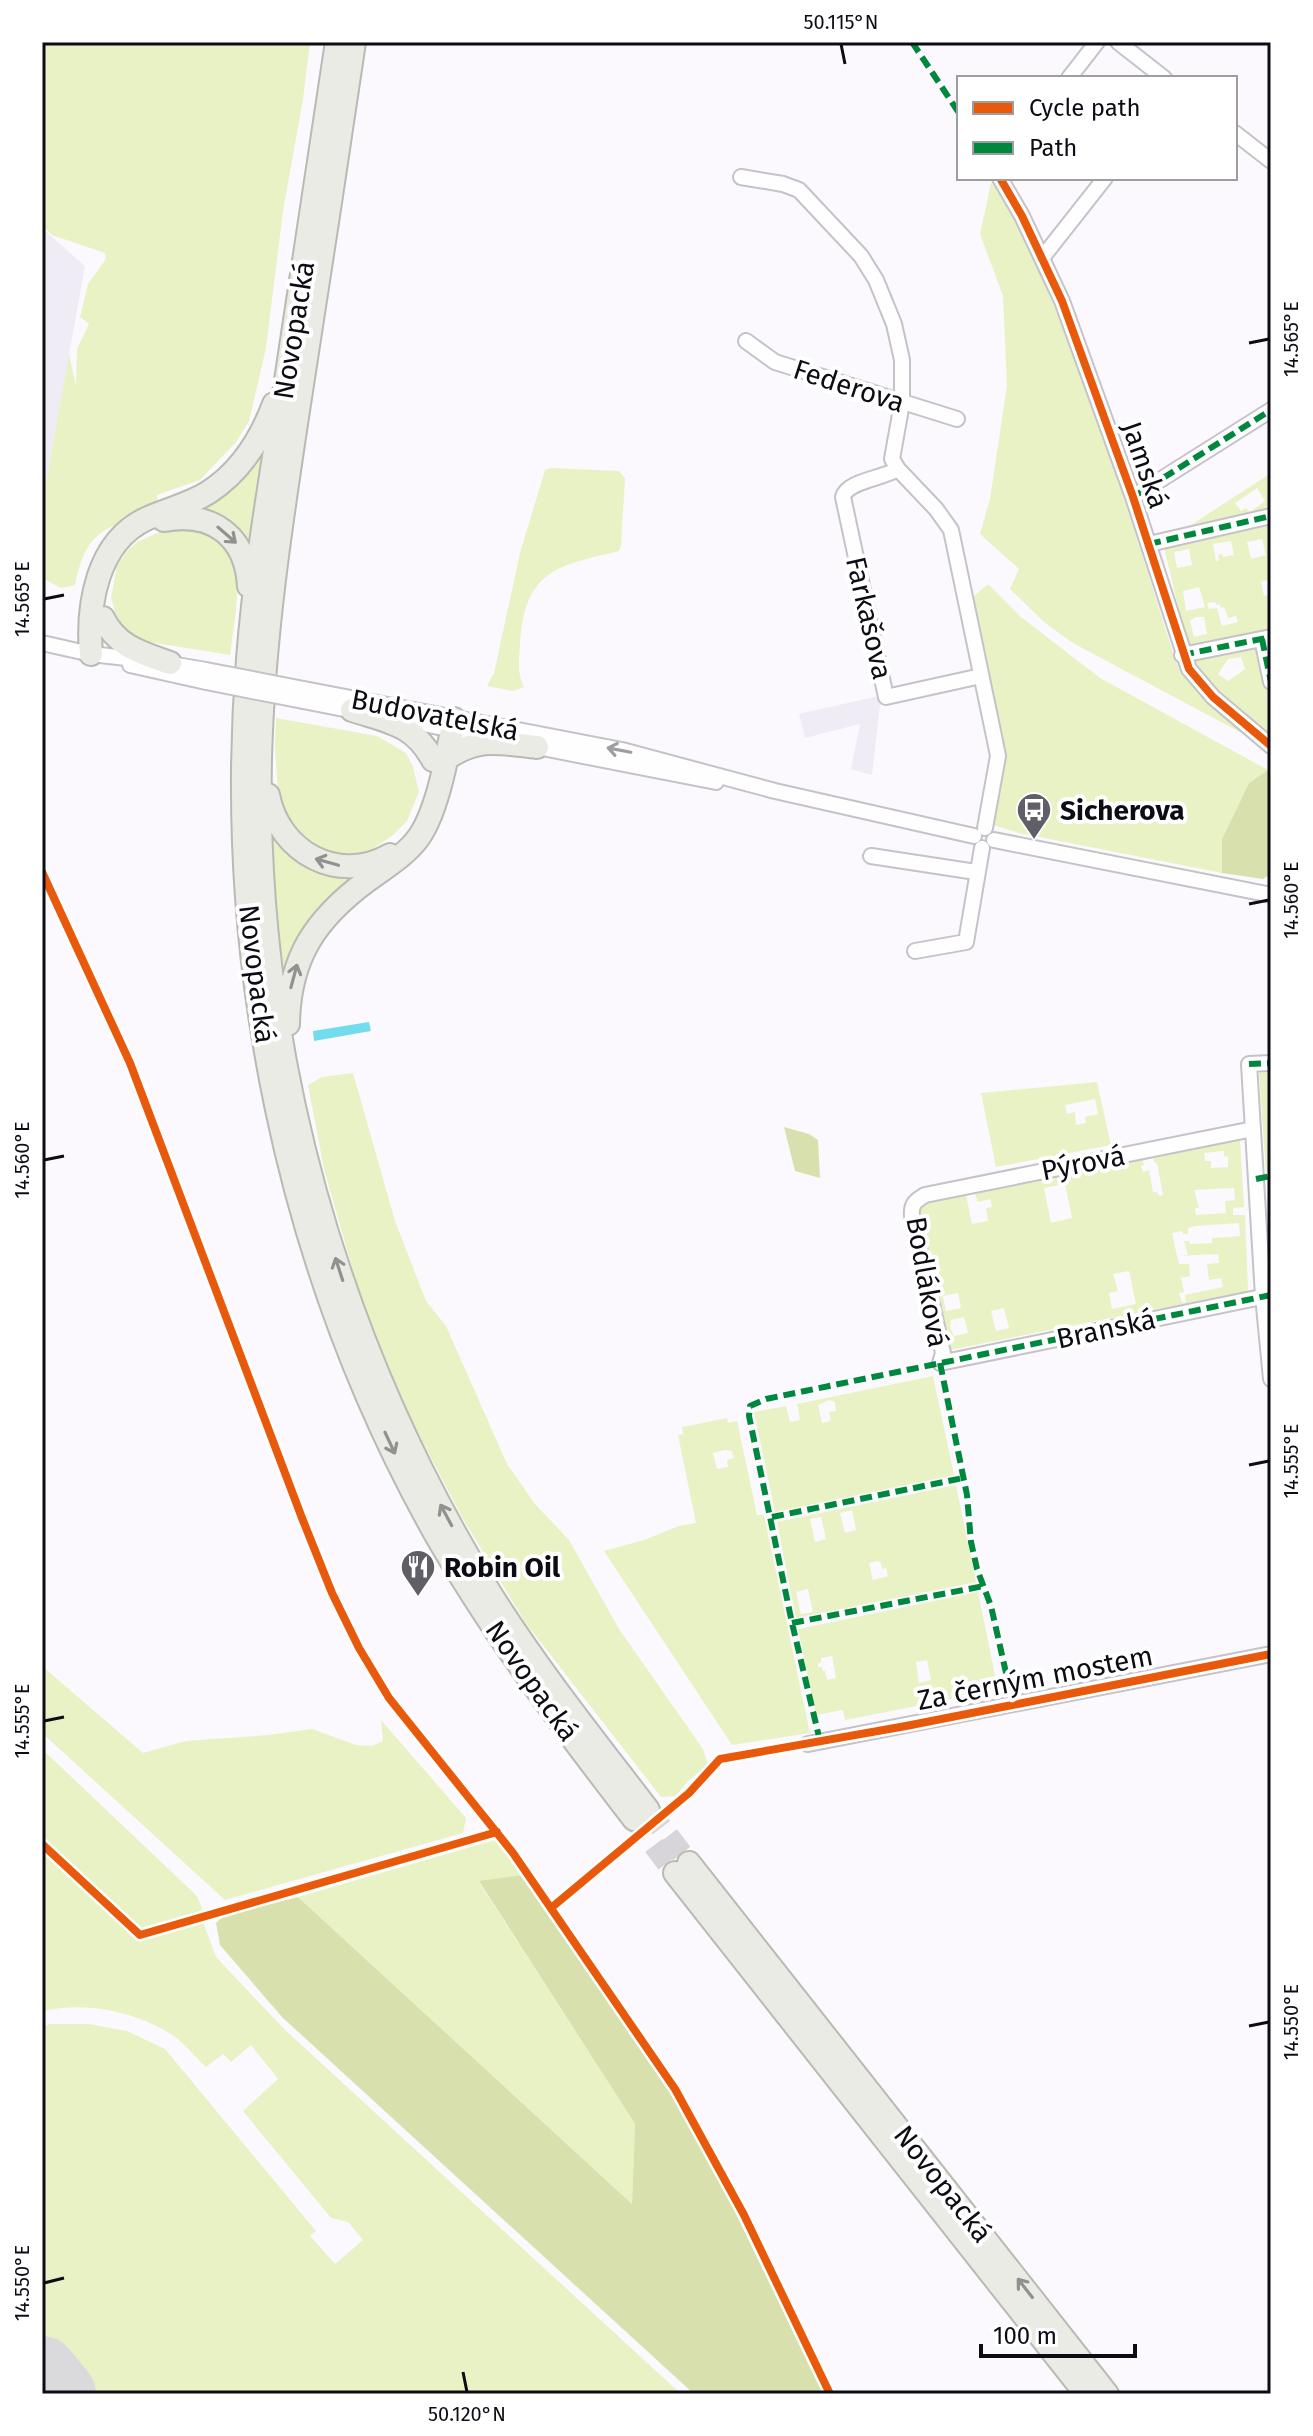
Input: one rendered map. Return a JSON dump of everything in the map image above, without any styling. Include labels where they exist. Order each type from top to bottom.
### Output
[{"type":"highway","name":"Novopacká","points":[[337,42],[251,631],[243,805],[247,904],[266,1052],[284,1141],[324,1280],[373,1406],[434,1531],[521,1670],[641,1815],[482,1578],[418,1464],[375,1367],[341,1277],[317,1199],[289,1081],[273,987],[264,907],[260,754],[267,632],[354,42]]},
{"type":"highway","points":[[91,654],[90,631],[97,585],[106,557],[114,544],[146,519],[210,492],[236,470],[261,435],[290,354]]},
{"type":"highway","points":[[91,654],[99,641],[104,581],[113,558],[121,547],[147,526],[165,520],[209,522],[224,531],[243,555],[248,577],[251,631]]},
{"type":"highway","points":[[103,618],[113,635],[126,646],[170,663]]},
{"type":"highway","points":[[352,710],[406,728],[440,760]]},
{"type":"highway","points":[[289,1081],[289,999],[300,957],[312,934],[334,907],[401,856],[418,839],[431,812],[448,724]]},
{"type":"highway","points":[[260,754],[272,811],[287,838],[315,860],[353,867],[381,860],[411,836],[423,814],[440,760],[481,742],[537,747]]},
{"type":"highway","name":"Novopacká","points":[[1086,2394],[682,1868],[1107,2394]]},
{"type":"street","points":[[1071,76],[1097,42]]},
{"type":"street","points":[[1118,42],[1161,76]]},
{"type":"street","points":[[1237,135],[1271,161]]},
{"type":"street","points":[[741,177],[799,190],[861,256],[882,293],[894,324],[902,360],[902,403],[892,459],[951,530],[998,756],[966,942],[915,951]]},
{"type":"street","name":"Jamská","points":[[1001,180],[1022,216],[1062,301],[1149,544],[1182,655],[1189,669],[1213,697],[1271,746]]},
{"type":"street","points":[[1042,258],[1103,180]]},
{"type":"street","name":"Federova","points":[[746,341],[775,362],[957,419]]},
{"type":"street","points":[[1133,497],[1271,410]]},
{"type":"street","name":"Farkašova","points":[[898,469],[884,477],[849,485],[844,491],[846,517],[886,697],[981,676]]},
{"type":"street","points":[[1149,544],[1271,516]]},
{"type":"street","points":[[1182,655],[1267,638],[1271,682]]},
{"type":"street","name":"Budovatelská","points":[[42,643],[139,668],[206,676],[448,724],[537,747],[691,778],[775,791]]},
{"type":"street","name":"Budovatelská","points":[[91,654],[170,663],[206,676]]},
{"type":"street","name":"Budovatelská","points":[[304,695],[352,710],[622,750],[775,791],[984,838],[1271,895]]},
{"type":"street","points":[[871,856],[976,872]]},
{"type":"street","points":[[1271,1063],[1249,1064],[1271,1379]]},
{"type":"street","name":"Pýrová","points":[[914,1201],[925,1195],[1253,1129]]},
{"type":"street","points":[[1256,1179],[1271,1176]]},
{"type":"street","name":"Bodláková","points":[[914,1201],[912,1216],[943,1353],[940,1363]]},
{"type":"street","name":"Branská","points":[[940,1363],[1267,1296]]},
{"type":"street","name":"Za černým mostem","points":[[808,1744],[1271,1654]]},
{"type":"shaded area","points":[[42,228],[85,266],[42,505]]},
{"type":"shaded area","points":[[879,696],[872,775],[851,769],[860,724],[805,738],[799,714]]},
{"type":"green space","points":[[42,42],[310,42],[283,211],[266,348],[249,421],[236,442],[200,480],[157,495],[158,505],[94,539],[80,565],[75,585],[61,588],[42,578],[42,505],[69,354],[76,386],[77,349],[89,324],[80,317],[88,284],[106,259],[105,253],[52,235],[42,226]]},
{"type":"green space","points":[[993,180],[1018,224],[1070,342],[1110,454],[1176,662],[1211,702],[1251,738],[1071,642],[1044,622],[1010,589],[1019,569],[980,534],[990,499],[1007,386],[1003,296],[980,234]]},
{"type":"green space","points":[[265,444],[249,548],[240,532],[226,521],[192,509]]},
{"type":"green space","points":[[545,470],[619,471],[625,478],[621,545],[619,551],[561,568],[537,586],[523,620],[519,672],[524,687],[513,691],[487,686],[494,673],[520,553]]},
{"type":"green space","points":[[1271,473],[1271,511],[1201,527],[1200,523],[1191,525]],"holes":[[[1257,488],[1265,501],[1250,512],[1246,508],[1241,511],[1235,503]]]},
{"type":"green space","points":[[1271,525],[1271,579],[1261,582],[1264,596],[1271,594],[1271,630],[1188,649],[1164,547]],"holes":[[[1262,539],[1266,555],[1251,559],[1247,542]],[[1231,541],[1234,555],[1218,555],[1219,560],[1216,561],[1213,544]],[[1189,549],[1192,565],[1177,568],[1174,552]],[[1199,587],[1205,607],[1186,611],[1183,591]],[[1207,603],[1220,604],[1228,618],[1236,616],[1238,622],[1222,626],[1217,608],[1209,609]],[[1204,617],[1207,634],[1194,637],[1190,621]]]},
{"type":"green space","points":[[166,529],[195,531],[216,538],[228,550],[235,567],[237,586],[230,655],[137,640],[124,628],[115,612],[111,597],[117,566],[137,542]]},
{"type":"green space","points":[[988,584],[1021,617],[1100,678],[1268,770],[1249,783],[1222,839],[1222,873],[1019,833],[993,825],[1002,757],[972,598]]},
{"type":"green space","points":[[1251,646],[1259,650],[1271,697],[1271,741],[1213,692],[1191,661]],"holes":[[[1241,657],[1245,669],[1228,681],[1218,674],[1228,659]]]},
{"type":"green space","points":[[276,718],[377,736],[406,753],[419,792],[407,821],[371,850],[347,856],[310,847],[285,817],[278,792]]},
{"type":"green space","points":[[1271,771],[1271,874],[1263,879],[1222,873],[1222,839],[1249,783]]},
{"type":"green space","points":[[271,834],[299,862],[318,869],[358,874],[312,915],[282,970],[275,907]]},
{"type":"green space","points":[[1271,1072],[1271,1171],[1266,1172],[1259,1073]]},
{"type":"green space","points":[[353,1073],[395,1221],[426,1301],[446,1326],[507,1464],[535,1504],[569,1540],[619,1629],[703,1749],[708,1765],[688,1781],[676,1796],[661,1797],[525,1622],[462,1517],[407,1412],[359,1292],[324,1169],[308,1085],[322,1077]]},
{"type":"green space","points":[[1097,1082],[1111,1145],[996,1167],[981,1093]],"holes":[[[1095,1099],[1098,1114],[1085,1117],[1086,1123],[1076,1125],[1075,1112],[1067,1114],[1065,1105]]]},
{"type":"green space","points":[[784,1127],[818,1140],[820,1178],[795,1171]]},
{"type":"green space","points":[[1240,1140],[1244,1207],[1233,1208],[1233,1215],[1245,1215],[1248,1291],[949,1350],[917,1205],[966,1195],[972,1224],[988,1221],[986,1208],[992,1207],[990,1199],[978,1202],[975,1194],[968,1195]],"holes":[[[1224,1151],[1224,1156],[1228,1157],[1228,1167],[1211,1168],[1211,1161],[1205,1161],[1204,1153]],[[1153,1158],[1157,1163],[1163,1195],[1153,1192],[1149,1170],[1143,1172],[1141,1166],[1144,1165],[1143,1161]],[[1065,1184],[1072,1218],[1051,1223],[1044,1188]],[[1234,1188],[1235,1200],[1225,1201],[1226,1213],[1196,1215],[1195,1208],[1199,1208],[1194,1190]],[[1239,1223],[1240,1236],[1212,1238],[1212,1243],[1190,1244],[1184,1241],[1188,1255],[1177,1256],[1172,1233],[1182,1231],[1188,1234],[1188,1228],[1195,1226]],[[1218,1254],[1219,1263],[1207,1264],[1209,1280],[1221,1278],[1223,1287],[1185,1295],[1186,1302],[1182,1303],[1179,1293],[1184,1292],[1181,1278],[1190,1276],[1189,1264],[1179,1264],[1177,1256]],[[1129,1271],[1136,1304],[1112,1309],[1109,1293],[1118,1291],[1113,1274]],[[958,1293],[961,1308],[946,1311],[943,1296]],[[1004,1308],[1009,1328],[996,1331],[991,1311]],[[964,1317],[968,1333],[954,1336],[951,1320]]]},
{"type":"green space","points":[[933,1376],[954,1475],[775,1512],[754,1412],[786,1406],[790,1422],[800,1420],[797,1404]],"holes":[[[829,1400],[835,1402],[836,1411],[829,1412],[831,1421],[822,1423],[818,1405]]]},
{"type":"green space","points":[[727,1418],[728,1423],[737,1421],[757,1515],[764,1515],[810,1733],[732,1745],[604,1551],[696,1523],[678,1435],[683,1434],[682,1427]],"holes":[[[732,1451],[734,1458],[727,1460],[728,1467],[717,1469],[713,1453]]]},
{"type":"green space","points":[[956,1485],[976,1582],[796,1618],[777,1522]],"holes":[[[852,1510],[856,1530],[845,1533],[840,1513]],[[821,1517],[826,1539],[815,1542],[810,1519]],[[869,1563],[881,1563],[888,1576],[873,1580]],[[808,1589],[813,1612],[801,1614],[796,1592]]]},
{"type":"green space","points":[[978,1592],[998,1690],[845,1720],[843,1710],[816,1715],[798,1629]],"holes":[[[832,1656],[836,1678],[827,1680],[825,1671],[818,1664],[821,1658]],[[927,1660],[931,1680],[919,1683],[916,1662]]]},
{"type":"green space","points":[[42,1666],[143,1753],[186,1741],[312,1729],[356,1745],[372,1746],[383,1741],[381,1720],[466,1818],[463,1833],[225,1900],[42,1733]]},
{"type":"green space","points":[[42,1749],[197,1896],[205,1916],[143,1934],[42,1840]]},
{"type":"green space","points":[[495,1840],[523,1875],[479,1882],[635,2124],[632,2204],[298,1897]]},
{"type":"green space","points":[[42,1850],[139,1939],[203,1922],[216,1957],[283,2028],[681,2394],[42,2394],[42,2027],[50,2024],[89,2024],[127,2031],[165,2049],[316,2231],[310,2236],[335,2264],[363,2240],[348,2222],[331,2218],[243,2111],[278,2079],[251,2045],[231,2062],[223,2054],[206,2067],[174,2036],[127,2014],[76,2007],[42,2011]]},
{"type":"green space","points":[[523,1875],[677,2103],[712,2165],[824,2394],[694,2394],[282,2017],[220,1945],[216,1923],[224,1916],[298,1897],[632,2204],[635,2124],[479,1881]]},
{"type":"water","points":[[369,1022],[371,1031],[314,1041],[313,1031]]},
{"type":"runway","points":[[42,2371],[61,2394]]},
{"type":"tunnel","points":[[648,1810],[689,1863]]},
{"type":"tunnel","points":[[634,1819],[675,1873]]},
{"type":"marked path","points":[[912,42],[957,110]]},
{"type":"marked path","points":[[1133,497],[1271,410]]},
{"type":"marked path","points":[[1149,544],[1271,516]]},
{"type":"marked path","points":[[1182,655],[1271,637]]},
{"type":"marked path","points":[[1262,639],[1271,682]]},
{"type":"marked path","points":[[1249,1064],[1271,1063]]},
{"type":"marked path","points":[[1256,1179],[1271,1176]]},
{"type":"marked path","points":[[820,1741],[792,1623],[749,1416],[750,1406],[766,1399],[1271,1295]]},
{"type":"marked path","points":[[940,1363],[967,1495],[971,1542],[991,1606],[1013,1704]]},
{"type":"marked path","points":[[772,1517],[963,1478]]},
{"type":"marked path","points":[[792,1623],[984,1586]]},
{"type":"cycle path","points":[[1001,180],[1022,216],[1062,301],[1133,497],[1189,669],[1213,697],[1271,746]]},
{"type":"cycle path","points":[[42,872],[130,1063],[302,1518],[332,1593],[359,1648],[389,1698],[513,1853],[675,2089],[744,2215],[830,2394]]},
{"type":"cycle path","points":[[551,1908],[689,1793],[720,1759],[906,1726],[1271,1654]]},
{"type":"cycle path","points":[[42,1844],[140,1935],[497,1832]]},
{"type":"place","name":"Sicherova","points":[[1034,841]]},
{"type":"place","name":"Robin Oil","points":[[418,1598]]}]
